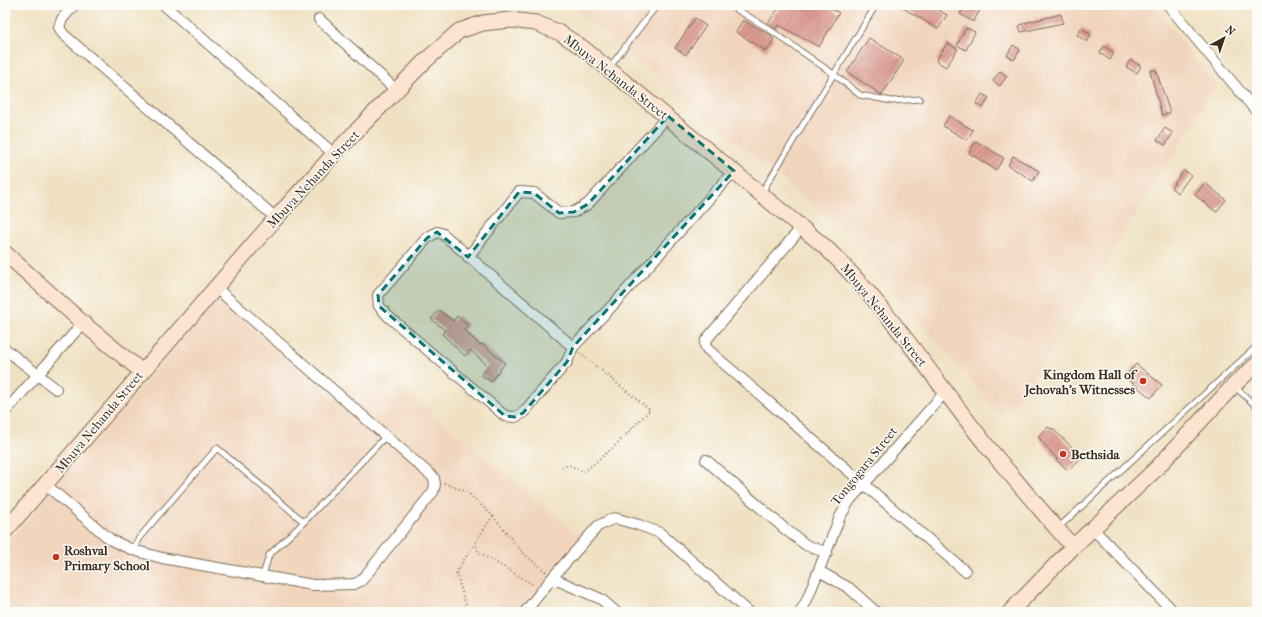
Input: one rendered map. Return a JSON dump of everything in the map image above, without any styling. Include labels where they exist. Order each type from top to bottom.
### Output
[{"type":"street","points":[[74,5],[62,18],[59,27],[63,34],[276,218]]},
{"type":"street","points":[[164,5],[334,154]]},
{"type":"street","points":[[1168,5],[1257,112]]},
{"type":"street","points":[[319,18],[396,90]]},
{"type":"street","name":"Mbuya Nehanda Street","points":[[5,531],[141,372],[276,218],[334,154],[396,90],[424,62],[459,31],[483,23],[510,20],[536,23],[560,33],[583,48],[802,227],[851,272],[987,445],[1073,548]]},
{"type":"street","points":[[468,257],[519,192],[534,194],[559,213],[574,212],[588,204],[668,116]]},
{"type":"street","points":[[573,347],[443,234],[437,232],[427,238],[378,295],[378,306],[389,317],[505,416],[514,417],[523,413],[567,362],[573,347],[619,299],[734,171]]},
{"type":"street","points":[[802,227],[706,340],[705,345],[707,349],[965,571]]},
{"type":"street","points":[[5,253],[83,323],[141,372]]},
{"type":"street","points":[[46,484],[111,540],[133,550],[162,558],[313,584],[354,584],[361,581],[433,492],[435,485],[434,478],[215,287]]},
{"type":"street","points":[[5,412],[83,323]]},
{"type":"street","points":[[5,349],[37,376],[56,389]]},
{"type":"street","points":[[1010,612],[1073,548],[1155,470],[1233,386],[1257,364]]},
{"type":"street","name":"Tongogara Street","points":[[800,612],[806,602],[827,553],[840,517],[850,500],[946,391]]},
{"type":"street","points":[[706,460],[785,529],[806,545],[827,553]]},
{"type":"street","points":[[525,612],[552,578],[598,526],[614,518],[639,524],[660,533],[749,612]]},
{"type":"street","points":[[1093,529],[1174,612]]},
{"type":"street","points":[[819,571],[849,588],[876,612]]},
{"type":"street","points":[[552,578],[601,599],[616,612]]},
{"type":"lane","points":[[609,69],[657,5]]},
{"type":"lane","points":[[729,5],[766,27],[835,75],[860,95],[892,101],[920,99]]},
{"type":"lane","points":[[761,194],[835,75],[876,5]]},
{"type":"lane","points":[[1057,528],[1257,346]]},
{"type":"lane","points":[[1233,386],[1257,407]]},
{"type":"lane","points":[[263,575],[269,555],[304,522],[386,436]]},
{"type":"lane","points":[[133,550],[140,538],[217,448],[304,522]]},
{"type":"path","points":[[562,467],[570,465],[584,472],[617,444],[650,410],[573,347]]},
{"type":"path","points":[[434,478],[467,492],[493,516],[524,554],[552,578]]},
{"type":"path","points":[[468,612],[456,572],[493,516]]},
{"type":"path","points":[[475,542],[478,552],[542,590]]},
{"type":"highlighted area","points":[[668,116],[734,171],[573,347],[567,362],[523,413],[515,417],[505,416],[379,306],[378,295],[427,238],[437,232],[468,257],[519,192],[534,193],[559,213],[574,212],[588,204]]},
{"type":"shaded area","points":[[569,5],[1153,5],[1216,85],[1026,392],[999,413],[865,259],[868,250]]},
{"type":"shaded area","points":[[218,298],[334,398],[368,359],[581,538],[522,612],[5,612],[5,546]]},
{"type":"building","points":[[781,5],[825,5],[839,13],[819,47],[779,25],[776,29],[768,23]]},
{"type":"building","points":[[898,5],[930,5],[947,15],[938,29]]},
{"type":"building","points":[[966,5],[983,5],[973,22],[960,14]]},
{"type":"building","points":[[1061,14],[1063,23],[1021,32],[1019,26],[1024,23]]},
{"type":"building","points":[[695,18],[706,26],[686,55],[675,48]]},
{"type":"building","points":[[743,20],[772,36],[771,37],[774,39],[766,51],[736,32]]},
{"type":"building","points":[[966,28],[975,32],[966,50],[957,45]]},
{"type":"building","points":[[1082,28],[1091,35],[1087,42],[1077,35]]},
{"type":"building","points":[[869,38],[904,60],[882,95],[847,72]]},
{"type":"building","points":[[947,43],[958,49],[946,67],[936,61]]},
{"type":"building","points":[[1013,45],[1020,50],[1014,60],[1007,55]]},
{"type":"building","points":[[1104,46],[1114,53],[1110,60],[1100,53]]},
{"type":"building","points":[[1131,60],[1141,66],[1137,73],[1126,67]]},
{"type":"building","points":[[1156,70],[1170,113],[1162,115],[1150,71]]},
{"type":"building","points":[[1000,71],[1007,76],[1000,86],[993,81]]},
{"type":"building","points":[[982,94],[989,98],[983,108],[976,104]]},
{"type":"building","points":[[949,116],[973,130],[967,140],[943,126]]},
{"type":"building","points":[[1165,128],[1173,133],[1165,145],[1157,140]]},
{"type":"building","points":[[976,141],[1004,158],[996,170],[969,153]]},
{"type":"building","points":[[1013,156],[1039,171],[1033,181],[1008,165]]},
{"type":"building","points":[[1184,170],[1191,175],[1178,193],[1171,188]]},
{"type":"building","points":[[1205,183],[1226,200],[1216,212],[1195,195]]},
{"type":"building","points":[[439,310],[453,321],[457,316],[468,325],[464,330],[480,345],[482,344],[505,363],[491,382],[481,375],[488,366],[470,350],[465,356],[442,334],[445,330],[431,319]]},
{"type":"building","name":"Kingdom Hall of Jehovah’s Witnesses","points":[[1136,364],[1162,385],[1151,398],[1125,377]]},
{"type":"building","points":[[1048,427],[1051,429],[1052,428],[1079,454],[1077,456],[1080,459],[1068,470],[1056,460],[1057,459],[1038,436]]},
{"type":"place","name":"Kingdom Hall of Jehovah’s Witnesses","points":[[1143,381]]},
{"type":"place","name":"Bethsida","points":[[1063,454]]},
{"type":"place","name":"Roshval Primary School","points":[[56,557]]}]
